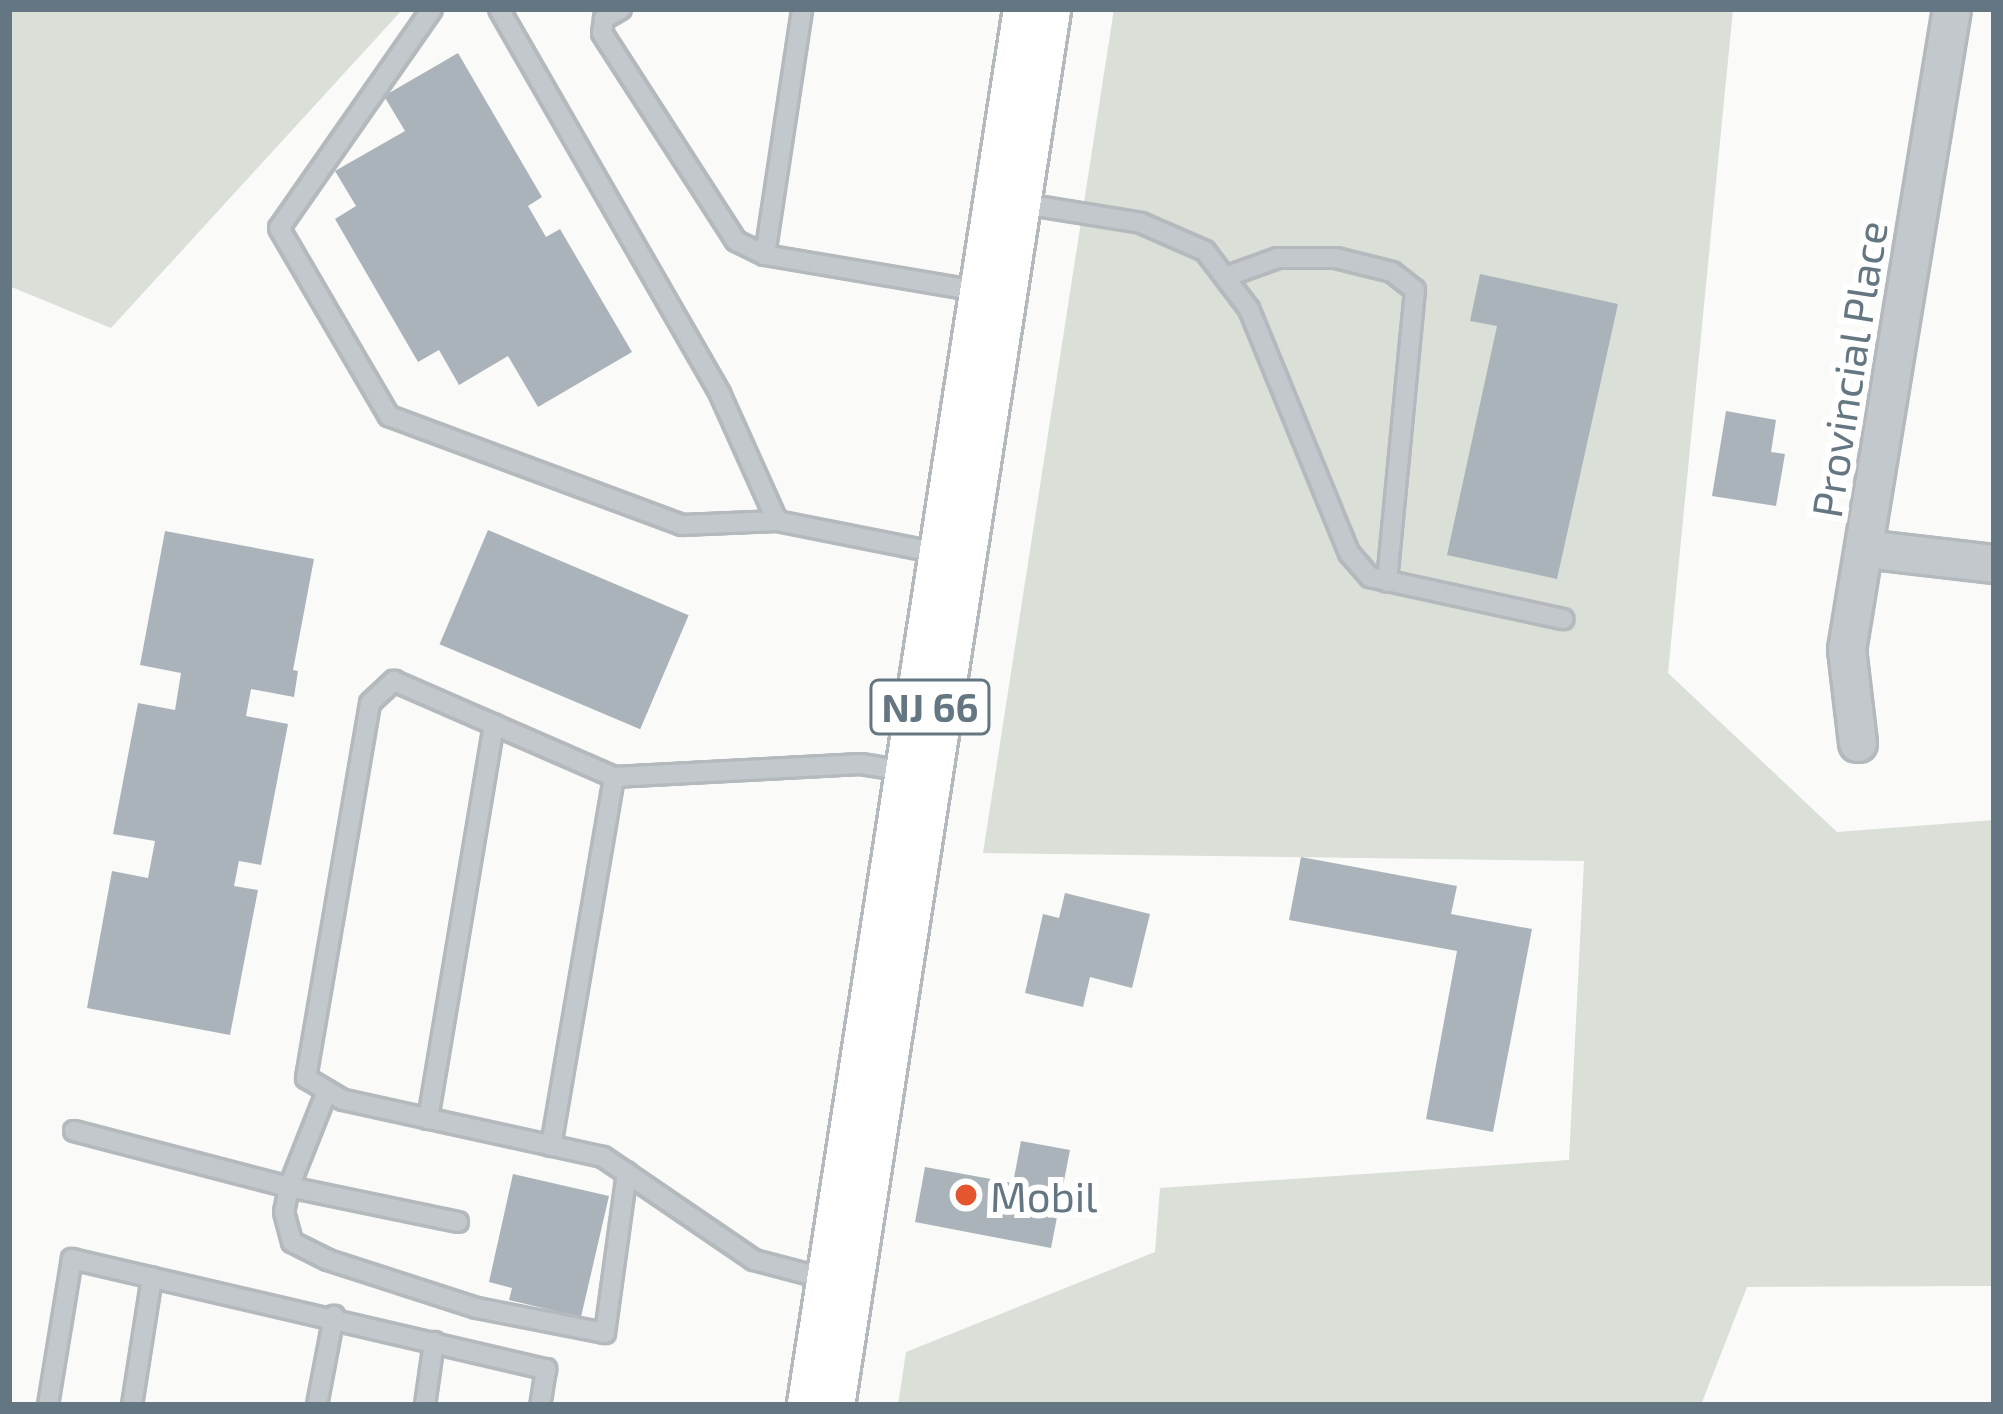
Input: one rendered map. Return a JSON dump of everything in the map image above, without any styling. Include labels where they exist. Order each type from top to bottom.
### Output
[{"type":"highway","name":"NJ 66","points":[[821,1405],[1037,9]]},
{"type":"street","name":"Provincial Place","points":[[1858,743],[1846,650],[1952,9]]},
{"type":"street","points":[[1864,549],[1994,564]]},
{"type":"lane","points":[[431,9],[279,228],[389,416],[682,526],[778,521],[953,556]]},
{"type":"lane","points":[[499,9],[720,394],[778,521]]},
{"type":"lane","points":[[621,9],[604,20],[602,33],[736,241],[765,255],[994,294]]},
{"type":"lane","points":[[765,255],[802,9]]},
{"type":"lane","points":[[1008,201],[1141,223],[1205,251],[1249,309],[1349,553],[1370,577],[1564,619]]},
{"type":"lane","points":[[1228,276],[1277,258],[1336,258],[1392,272],[1415,290],[1408,407],[1387,582]]},
{"type":"lane","points":[[841,1282],[754,1260],[603,1157],[343,1100],[306,1078],[370,703],[394,681],[614,777],[860,764],[920,773]]},
{"type":"lane","points":[[428,1119],[494,724]]},
{"type":"lane","points":[[551,1146],[614,777]]},
{"type":"lane","points":[[327,1091],[289,1187],[284,1212],[292,1242],[328,1260],[477,1308],[605,1333],[626,1173]]},
{"type":"lane","points":[[74,1131],[289,1187],[458,1222]]},
{"type":"lane","points":[[48,1405],[72,1259],[334,1316],[546,1370],[541,1405]]},
{"type":"lane","points":[[132,1405],[152,1277]]},
{"type":"lane","points":[[317,1405],[334,1316]]},
{"type":"lane","points":[[425,1405],[434,1342]]},
{"type":"shaded area","points":[[9,9],[403,9],[111,328],[9,286]]},
{"type":"shaded area","points":[[1114,9],[1733,9],[1668,673],[1837,832],[1994,820],[1994,1286],[1747,1287],[1701,1405],[898,1405],[906,1352],[1155,1252],[1160,1188],[1569,1160],[1584,861],[983,853]]},
{"type":"building","points":[[458,53],[542,197],[528,206],[546,237],[560,229],[632,352],[538,407],[508,356],[459,385],[439,350],[418,362],[335,219],[356,206],[335,171],[405,131],[384,96]]},
{"type":"building","points":[[1480,274],[1618,304],[1557,579],[1447,555],[1497,326],[1470,321]]},
{"type":"building","points":[[1726,411],[1776,420],[1771,452],[1785,454],[1776,506],[1712,496]]},
{"type":"building","points":[[488,530],[689,615],[640,729],[440,644]]},
{"type":"building","points":[[165,531],[314,559],[293,670],[298,671],[294,697],[251,689],[246,716],[288,724],[261,865],[239,861],[234,886],[258,890],[230,1035],[87,1008],[112,871],[148,878],[155,841],[113,834],[138,703],[175,710],[181,673],[140,665]]},
{"type":"building","points":[[1301,857],[1457,886],[1451,914],[1532,929],[1493,1132],[1426,1119],[1457,951],[1289,920]]},
{"type":"building","points":[[1065,893],[1150,914],[1132,988],[1090,977],[1083,1007],[1025,993],[1043,914],[1059,918]]},
{"type":"building","points":[[1021,1141],[1070,1150],[1051,1248],[915,1222],[925,1167],[1013,1183]]},
{"type":"building","points":[[513,1174],[609,1196],[581,1317],[509,1300],[512,1288],[489,1282]]},
{"type":"place","name":"Mobil","points":[[966,1195]]}]
